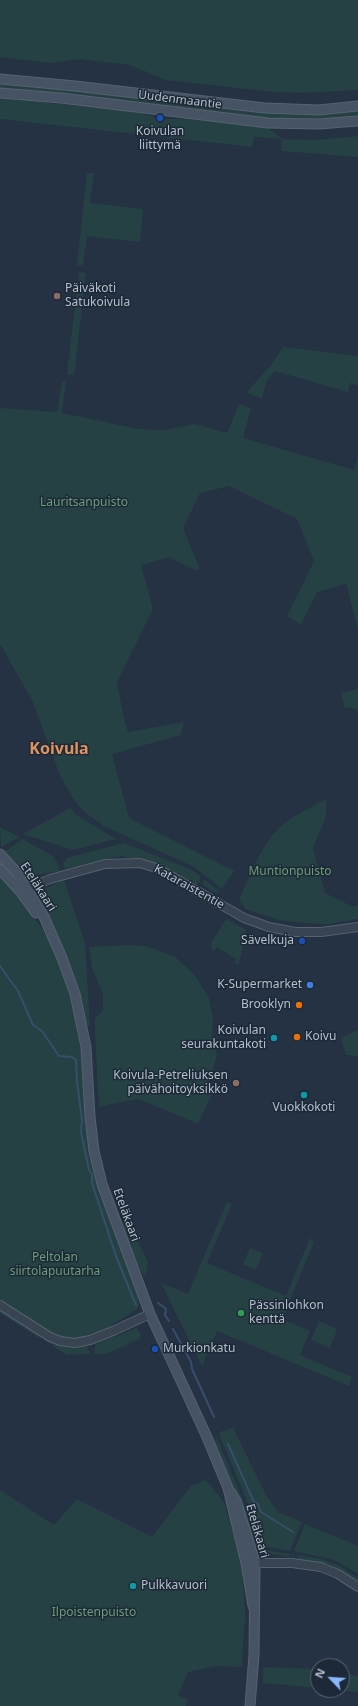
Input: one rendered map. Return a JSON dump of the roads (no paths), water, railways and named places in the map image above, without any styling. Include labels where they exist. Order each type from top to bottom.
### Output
[{"type":"main road","name":"Uudenmaantie","points":[[0,78],[278,109],[319,110],[358,106]]},
{"type":"main road","name":"Uudenmaantie","points":[[0,93],[61,98],[268,123],[319,124],[358,121]]},
{"type":"main road","name":"Eteläkaari","points":[[0,854],[18,874],[24,890]]},
{"type":"main road","name":"Eteläkaari","points":[[0,869],[24,890],[44,917],[62,958],[72,987],[86,1047],[93,1137],[102,1184],[150,1314],[206,1435],[228,1488],[236,1501],[250,1563],[253,1606],[254,1656],[250,1706]]},
{"type":"street","name":"Kataraistentie","points":[[24,890],[50,879],[106,864],[140,863],[159,869],[244,918],[264,925],[300,932],[321,932],[358,927]]},
{"type":"street","points":[[0,1305],[50,1337],[60,1341],[75,1343],[90,1340],[150,1314]]},
{"type":"street","points":[[250,1563],[292,1563],[321,1567],[338,1574],[358,1587]]},
{"type":"waterway","points":[[0,966],[18,991],[33,1025],[42,1031],[59,1056],[72,1057],[76,1060],[82,1120],[81,1132],[89,1170],[92,1174],[92,1183],[116,1256],[136,1305]]},
{"type":"waterway","points":[[158,1303],[166,1309],[165,1315],[169,1321]]},
{"type":"waterway","points":[[173,1329],[191,1362],[192,1369],[214,1417]]},
{"type":"waterway","points":[[228,1444],[254,1502],[258,1504],[261,1512],[293,1532]]},
{"type":"place","name":"Koivulan liittymä","points":[[160,118]]},
{"type":"place","name":"Päiväkoti Satukoivula","points":[[57,296]]},
{"type":"place","name":"Sävelkuja","points":[[302,941]]},
{"type":"place","name":"K-Supermarket","points":[[310,985]]},
{"type":"place","name":"Brooklyn","points":[[299,1005]]},
{"type":"place","name":"Koivu","points":[[297,1037]]},
{"type":"place","name":"Koivulan seurakuntakoti","points":[[274,1038]]},
{"type":"place","name":"Koivula-Petreliuksen päivähoitoyksikkö","points":[[236,1083]]},
{"type":"place","name":"Vuokkokoti","points":[[304,1095]]},
{"type":"place","name":"Pässinlohkon kenttä","points":[[241,1313]]},
{"type":"place","name":"Murkionkatu","points":[[155,1349]]},
{"type":"place","name":"Pulkkavuori","points":[[133,1586]]},
{"type":"district","name":"Koivula","points":[[59,749]]},
{"type":"park label","name":"Lauritsanpuisto","points":[[84,503]]},
{"type":"park label","name":"Muntionpuisto","points":[[290,872]]},
{"type":"park label","name":"Peltolan siirtolapuutarha","points":[[55,1265]]},
{"type":"park label","name":"Ilpoistenpuisto","points":[[94,1613]]}]
